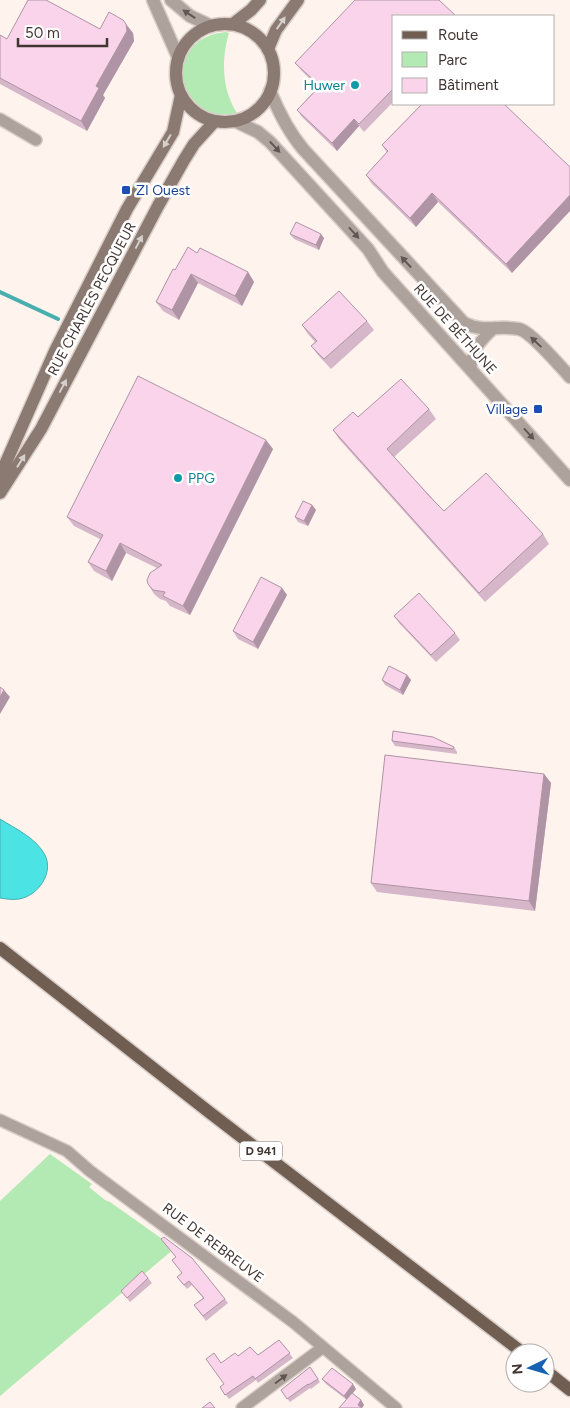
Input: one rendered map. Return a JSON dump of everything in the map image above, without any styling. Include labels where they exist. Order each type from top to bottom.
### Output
[{"type":"main road","points":[[233,24],[260,0]]},
{"type":"main road","points":[[268,49],[276,30],[298,0]]},
{"type":"main road","points":[[233,24],[252,31],[268,49],[274,66],[274,77],[268,96],[254,113],[235,121],[215,121],[196,113],[181,95],[177,82],[176,69],[178,57],[184,46],[191,37],[209,25],[233,24]]},
{"type":"main road","name":"RUE CHARLES PECQUEUR","points":[[0,476],[54,351],[127,210],[172,132],[181,95]]},
{"type":"main road","name":"RUE CHARLES PECQUEUR","points":[[0,492],[41,430],[184,160],[194,144],[215,121]]},
{"type":"main road","name":"D 941","points":[[0,948],[510,1343]]},
{"type":"main road","points":[[555,1378],[570,1390]]},
{"type":"street","points":[[153,0],[178,57]]},
{"type":"street","points":[[171,0],[190,16],[209,25]]},
{"type":"street","name":"RUE DE BÉTHUNE","points":[[270,91],[279,114],[293,136],[464,323],[473,327],[493,329],[520,328],[547,352],[570,377]]},
{"type":"street","points":[[0,119],[36,140]]},
{"type":"street","name":"RUE DE BÉTHUNE","points":[[235,121],[258,132],[270,142],[368,249],[383,272],[570,480]]},
{"type":"street","points":[[471,369],[474,351],[481,339],[493,329]]},
{"type":"street","name":"RUE DE REBREUVE","points":[[0,1120],[67,1151],[90,1171],[293,1322],[396,1408]]},
{"type":"street","points":[[242,1408],[322,1348]]},
{"type":"green space","points":[[229,33],[226,43],[224,74],[228,94],[237,113],[216,114],[200,107],[189,95],[183,80],[184,64],[191,49],[205,37]]},
{"type":"green space","points":[[50,1154],[92,1184],[89,1187],[105,1200],[175,1248],[0,1396],[0,1201]]},
{"type":"water","points":[[0,819],[25,834],[36,844],[45,855],[47,862],[46,876],[38,889],[19,899],[0,898]]},
{"type":"building","points":[[28,0],[46,0],[100,29],[109,12],[123,20],[126,24],[127,31],[96,86],[99,88],[81,121],[0,78],[0,35],[7,39]]},
{"type":"building","name":"Huwer","points":[[355,0],[439,0],[455,15],[392,15],[392,90],[359,124],[354,119],[332,143],[297,110],[320,86],[295,63]]},
{"type":"building","points":[[421,105],[505,105],[570,167],[570,195],[506,264],[432,193],[410,218],[366,175],[388,151],[382,145]]},
{"type":"building","points":[[296,222],[321,234],[316,245],[290,234]]},
{"type":"building","points":[[188,247],[197,253],[200,248],[248,272],[235,296],[191,274],[172,310],[156,302],[173,269],[175,270]]},
{"type":"building","points":[[339,291],[367,321],[324,359],[311,346],[317,341],[302,325]]},
{"type":"building","name":"PPG","points":[[138,376],[266,440],[183,606],[163,596],[165,592],[153,590],[148,584],[147,580],[150,573],[162,565],[120,543],[106,571],[88,562],[103,535],[67,517]]},
{"type":"building","points":[[401,379],[429,409],[387,449],[432,499],[444,511],[486,473],[543,534],[479,593],[333,430],[353,412],[358,417]]},
{"type":"building","points":[[303,501],[312,505],[304,521],[295,517]]},
{"type":"building","points":[[261,577],[282,588],[253,642],[233,631]]},
{"type":"building","points":[[419,593],[455,633],[431,655],[394,616]]},
{"type":"building","points":[[389,666],[407,675],[400,690],[382,680]]},
{"type":"building","points":[[0,687],[4,690],[0,697]]},
{"type":"building","points":[[393,731],[433,737],[454,747],[453,749],[392,741]]},
{"type":"building","points":[[385,755],[544,774],[529,901],[371,883]]},
{"type":"building","points":[[164,1237],[192,1258],[225,1299],[203,1316],[194,1305],[204,1298],[189,1281],[184,1285],[177,1277],[182,1273],[172,1260],[176,1257],[161,1239]]},
{"type":"building","points":[[142,1271],[148,1278],[127,1298],[121,1291]]},
{"type":"building","points":[[279,1340],[290,1353],[255,1379],[253,1376],[225,1395],[220,1387],[224,1384],[206,1359],[214,1353],[221,1363],[235,1353],[238,1356],[250,1347],[258,1355]]},
{"type":"building","points":[[310,1367],[318,1379],[287,1399],[281,1390]]},
{"type":"building","points":[[332,1368],[353,1384],[344,1396],[322,1379]]},
{"type":"building","points":[[352,1393],[361,1400],[358,1405],[362,1408],[339,1408]]},
{"type":"building","points":[[210,1402],[215,1408],[202,1408]]},
{"type":"waterway","points":[[0,292],[58,319]]},
{"type":"place","name":"Huwer","points":[[355,85]]},
{"type":"place","name":"ZI Ouest","points":[[126,190]]},
{"type":"place","name":"Village","points":[[538,409]]},
{"type":"place","name":"PPG","points":[[178,478]]}]
